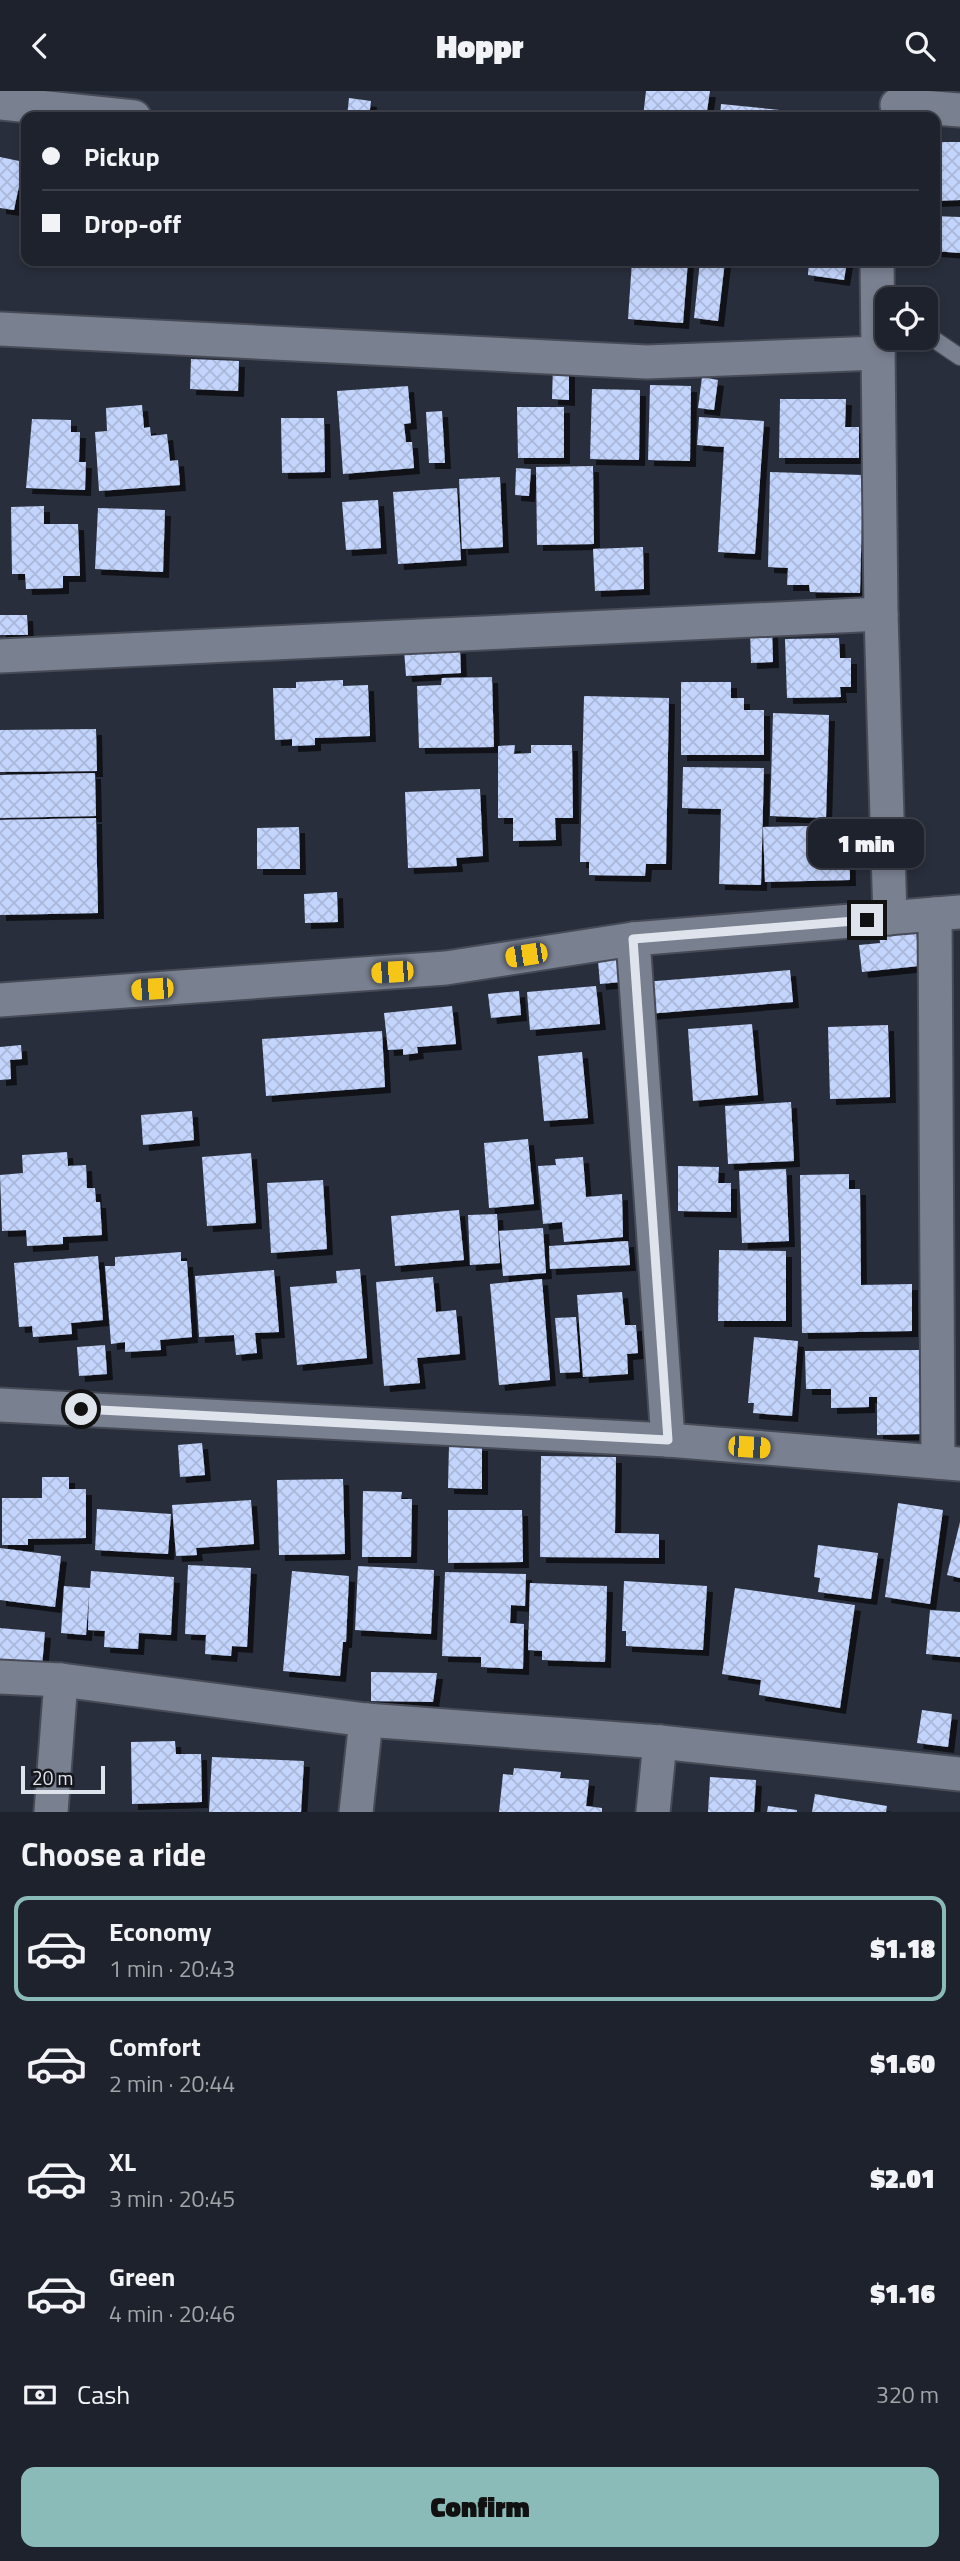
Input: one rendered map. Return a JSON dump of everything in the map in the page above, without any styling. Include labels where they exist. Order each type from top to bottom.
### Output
[{"type":"street","points":[[0,103],[86,112]]},
{"type":"street","points":[[897,104],[960,110]]},
{"type":"street","points":[[880,284],[878,353],[881,614],[890,918]]},
{"type":"street","points":[[0,329],[647,362],[878,353]]},
{"type":"street","points":[[0,656],[881,614]]},
{"type":"street","points":[[0,1000],[446,968],[633,939],[948,913],[949,1463],[668,1440],[0,1405]]},
{"type":"street","points":[[633,939],[668,1440]]},
{"type":"street","points":[[0,1677],[61,1680],[366,1720],[660,1742],[960,1774]]},
{"type":"street","points":[[51,1812],[61,1680]]},
{"type":"street","points":[[356,1812],[366,1720]]},
{"type":"street","points":[[653,1812],[660,1742]]},
{"type":"lane","points":[[938,342],[960,357]]},
{"type":"building","points":[[646,91],[710,91],[707,112],[644,112]]},
{"type":"building","points":[[349,98],[371,101],[370,112],[348,112]]},
{"type":"building","points":[[721,104],[780,110],[780,112],[720,112]]},
{"type":"building","points":[[940,142],[960,142],[960,200],[940,201]]},
{"type":"building","points":[[0,157],[21,161],[21,176],[14,210],[0,208]]},
{"type":"building","points":[[940,216],[960,217],[960,253],[940,251]]},
{"type":"building","points":[[632,266],[688,266],[683,323],[628,319]]},
{"type":"building","points":[[699,266],[724,266],[718,321],[694,318]]},
{"type":"building","points":[[809,266],[846,266],[844,280],[808,275]]},
{"type":"building","points":[[191,359],[239,361],[238,391],[190,389]]},
{"type":"building","points":[[553,366],[569,367],[569,400],[552,399]]},
{"type":"building","points":[[702,377],[718,380],[714,410],[698,408]]},
{"type":"building","points":[[650,385],[691,386],[690,461],[648,460]]},
{"type":"building","points":[[408,386],[411,423],[404,424],[406,442],[412,442],[414,468],[343,474],[337,391]]},
{"type":"building","points":[[592,389],[640,390],[639,460],[590,459]]},
{"type":"building","points":[[780,399],[846,399],[845,427],[859,427],[859,458],[779,458]]},
{"type":"building","points":[[142,405],[144,428],[150,427],[151,436],[167,434],[170,461],[178,460],[180,485],[99,491],[95,432],[107,431],[106,408]]},
{"type":"building","points":[[517,407],[564,407],[564,458],[518,458]]},
{"type":"building","points":[[442,411],[445,463],[429,463],[426,412]]},
{"type":"building","points":[[699,417],[764,421],[755,554],[718,552],[724,447],[697,445]]},
{"type":"building","points":[[281,418],[324,418],[325,472],[282,473]]},
{"type":"building","points":[[32,419],[71,420],[71,432],[80,432],[79,462],[86,462],[85,490],[26,488]]},
{"type":"building","points":[[593,466],[594,544],[537,545],[536,467]]},
{"type":"building","points":[[516,468],[531,469],[529,496],[515,495]]},
{"type":"building","points":[[770,472],[863,475],[860,593],[810,592],[809,585],[787,585],[788,568],[768,567]]},
{"type":"building","points":[[500,477],[503,547],[462,549],[459,479]]},
{"type":"building","points":[[457,488],[461,560],[398,564],[393,492]]},
{"type":"building","points":[[378,500],[381,548],[346,550],[342,502]]},
{"type":"building","points":[[44,506],[44,524],[78,524],[80,576],[63,576],[63,588],[26,589],[25,574],[12,574],[11,507]]},
{"type":"building","points":[[98,508],[165,510],[163,572],[95,569]]},
{"type":"building","points":[[643,547],[644,589],[595,591],[593,549]]},
{"type":"building","points":[[0,615],[27,615],[28,635],[0,635]]},
{"type":"building","points":[[772,630],[773,662],[751,663],[750,631]]},
{"type":"building","points":[[839,638],[840,658],[851,658],[851,687],[840,687],[841,697],[787,698],[785,639]]},
{"type":"building","points":[[460,648],[461,673],[406,676],[404,650]]},
{"type":"building","points":[[492,677],[494,747],[419,748],[417,686],[441,685],[442,678]]},
{"type":"building","points":[[343,680],[343,686],[368,685],[370,736],[315,738],[315,745],[292,746],[292,739],[275,740],[273,688],[296,688],[296,682]]},
{"type":"building","points":[[681,682],[731,682],[731,698],[744,698],[744,710],[764,710],[764,755],[681,755]]},
{"type":"building","points":[[584,696],[669,698],[666,864],[646,864],[645,876],[589,875],[589,862],[580,862]]},
{"type":"building","points":[[773,713],[829,715],[826,818],[770,816]]},
{"type":"building","points":[[96,729],[97,771],[0,772],[0,730]]},
{"type":"building","points":[[515,745],[514,754],[531,753],[531,745],[572,745],[573,818],[555,818],[556,840],[513,841],[513,818],[498,818],[498,746]]},
{"type":"building","points":[[683,767],[764,768],[761,885],[719,884],[721,809],[682,808]]},
{"type":"building","points":[[95,773],[96,816],[0,818],[0,775]]},
{"type":"building","points":[[480,789],[483,856],[456,858],[457,866],[408,868],[405,792]]},
{"type":"building","points":[[96,818],[98,913],[0,915],[0,820]]},
{"type":"building","points":[[849,825],[850,880],[765,882],[763,827]]},
{"type":"building","points":[[299,827],[300,869],[257,869],[257,828]]},
{"type":"building","points":[[337,892],[338,922],[305,923],[304,894]]},
{"type":"building","points":[[916,929],[919,966],[862,972],[859,945],[880,943],[879,933]]},
{"type":"building","points":[[619,959],[621,982],[600,984],[598,961]]},
{"type":"building","points":[[790,970],[793,1002],[647,1014],[644,982]]},
{"type":"building","points":[[596,986],[600,1024],[530,1030],[527,992]]},
{"type":"building","points":[[519,991],[521,1015],[491,1018],[488,994]]},
{"type":"building","points":[[452,1006],[456,1044],[417,1047],[418,1053],[403,1055],[403,1049],[388,1050],[384,1013]]},
{"type":"building","points":[[752,1024],[758,1095],[693,1101],[688,1029]]},
{"type":"building","points":[[888,1025],[890,1097],[830,1099],[828,1027]]},
{"type":"building","points":[[382,1031],[385,1087],[266,1096],[262,1039]]},
{"type":"building","points":[[21,1045],[22,1059],[10,1060],[11,1079],[0,1080],[0,1047]]},
{"type":"building","points":[[582,1052],[588,1118],[544,1121],[538,1056]]},
{"type":"building","points":[[791,1102],[794,1161],[728,1164],[725,1106]]},
{"type":"building","points":[[192,1111],[194,1140],[143,1145],[141,1115]]},
{"type":"building","points":[[528,1139],[534,1204],[489,1208],[484,1143]]},
{"type":"building","points":[[67,1152],[68,1166],[86,1165],[87,1188],[95,1188],[96,1202],[100,1202],[102,1235],[63,1237],[63,1244],[27,1246],[26,1230],[2,1231],[0,1175],[23,1173],[22,1155]]},
{"type":"building","points":[[251,1153],[256,1223],[207,1226],[202,1157]]},
{"type":"building","points":[[583,1157],[586,1197],[622,1194],[623,1237],[564,1242],[562,1222],[543,1224],[538,1166],[556,1165],[555,1159]]},
{"type":"building","points":[[678,1166],[719,1167],[718,1183],[731,1183],[731,1212],[678,1211]]},
{"type":"building","points":[[786,1169],[789,1241],[742,1243],[739,1171]]},
{"type":"building","points":[[849,1174],[849,1189],[860,1189],[861,1285],[912,1284],[912,1331],[802,1333],[800,1175]]},
{"type":"building","points":[[323,1180],[327,1249],[271,1253],[267,1183]]},
{"type":"building","points":[[459,1210],[464,1260],[395,1266],[391,1216]]},
{"type":"building","points":[[497,1214],[500,1263],[470,1265],[468,1215]]},
{"type":"building","points":[[543,1228],[546,1273],[503,1276],[499,1231]]},
{"type":"building","points":[[628,1241],[630,1265],[550,1269],[549,1246]]},
{"type":"building","points":[[719,1250],[786,1251],[786,1321],[718,1321]]},
{"type":"building","points":[[181,1252],[181,1261],[187,1261],[192,1337],[160,1340],[161,1350],[125,1352],[125,1342],[111,1344],[105,1266],[115,1266],[115,1257]]},
{"type":"building","points":[[98,1256],[103,1320],[71,1323],[72,1334],[33,1337],[32,1326],[19,1327],[14,1263]]},
{"type":"building","points":[[360,1269],[367,1358],[297,1365],[290,1287],[337,1283],[336,1271]]},
{"type":"building","points":[[274,1270],[279,1332],[255,1333],[257,1353],[236,1355],[234,1335],[199,1337],[195,1276]]},
{"type":"building","points":[[433,1277],[436,1312],[456,1310],[460,1354],[417,1358],[420,1383],[384,1386],[376,1282]]},
{"type":"building","points":[[542,1279],[550,1380],[499,1385],[490,1284]]},
{"type":"building","points":[[622,1292],[625,1325],[636,1325],[638,1353],[627,1354],[628,1374],[583,1377],[577,1295]]},
{"type":"building","points":[[576,1317],[580,1372],[560,1373],[555,1318]]},
{"type":"building","points":[[754,1337],[798,1341],[792,1416],[753,1413],[754,1403],[748,1403]]},
{"type":"building","points":[[105,1345],[107,1374],[79,1376],[77,1347]]},
{"type":"building","points":[[921,1350],[921,1434],[877,1435],[877,1397],[869,1397],[869,1407],[831,1408],[831,1389],[806,1389],[805,1351]]},
{"type":"building","points":[[202,1443],[205,1475],[180,1477],[178,1445]]},
{"type":"building","points":[[449,1445],[482,1445],[482,1489],[448,1488]]},
{"type":"building","points":[[541,1456],[616,1457],[615,1533],[659,1534],[659,1558],[540,1557]]},
{"type":"building","points":[[42,1477],[69,1477],[69,1489],[86,1489],[86,1538],[28,1539],[28,1545],[2,1545],[2,1498],[42,1498]]},
{"type":"building","points":[[343,1479],[345,1554],[279,1555],[277,1480]]},
{"type":"building","points":[[363,1491],[402,1492],[401,1499],[412,1499],[411,1557],[362,1557]]},
{"type":"building","points":[[251,1500],[254,1544],[196,1548],[197,1555],[176,1556],[172,1505]]},
{"type":"building","points":[[898,1503],[943,1510],[930,1604],[885,1597]]},
{"type":"building","points":[[97,1509],[171,1514],[168,1554],[95,1550]]},
{"type":"building","points":[[448,1510],[522,1510],[523,1562],[448,1563]]},
{"type":"building","points":[[960,1522],[960,1578],[947,1575]]},
{"type":"building","points":[[818,1545],[878,1553],[871,1599],[818,1592],[820,1578],[814,1577]]},
{"type":"building","points":[[0,1548],[61,1556],[55,1607],[0,1600]]},
{"type":"building","points":[[188,1565],[251,1568],[247,1647],[232,1646],[231,1656],[205,1654],[206,1635],[185,1634]]},
{"type":"building","points":[[358,1566],[434,1570],[431,1634],[355,1630]]},
{"type":"building","points":[[91,1571],[174,1577],[171,1635],[139,1633],[138,1649],[104,1647],[105,1631],[88,1630],[89,1594],[86,1635],[61,1633],[64,1586],[90,1588]]},
{"type":"building","points":[[292,1571],[349,1576],[346,1642],[343,1642],[340,1676],[283,1671]]},
{"type":"building","points":[[445,1572],[526,1574],[525,1606],[511,1605],[510,1623],[524,1624],[523,1669],[481,1667],[481,1657],[442,1656]]},
{"type":"building","points":[[624,1581],[707,1586],[703,1650],[626,1646],[626,1631],[622,1631]]},
{"type":"building","points":[[530,1583],[607,1586],[605,1662],[542,1660],[542,1651],[528,1650]]},
{"type":"building","points":[[735,1588],[855,1605],[840,1708],[759,1695],[761,1680],[722,1674]]},
{"type":"building","points":[[930,1610],[960,1612],[960,1657],[926,1654]]},
{"type":"building","points":[[0,1628],[45,1632],[42,1666],[0,1662]]},
{"type":"building","points":[[371,1672],[437,1673],[433,1702],[371,1701]]},
{"type":"building","points":[[922,1710],[952,1714],[948,1747],[917,1743]]},
{"type":"building","points":[[175,1741],[176,1754],[201,1754],[202,1802],[132,1804],[131,1742]]},
{"type":"building","points":[[212,1757],[304,1761],[301,1812],[209,1812]]},
{"type":"building","points":[[514,1768],[561,1772],[560,1778],[589,1780],[586,1806],[602,1808],[602,1812],[499,1812],[503,1774],[513,1775]]},
{"type":"building","points":[[710,1777],[756,1780],[754,1812],[708,1812]]},
{"type":"building","points":[[815,1794],[887,1806],[886,1812],[812,1812]]},
{"type":"building","points":[[768,1806],[797,1810],[797,1812],[767,1812]]},
{"type":"route","points":[[81,1409],[668,1440],[633,939],[867,920]]}]
